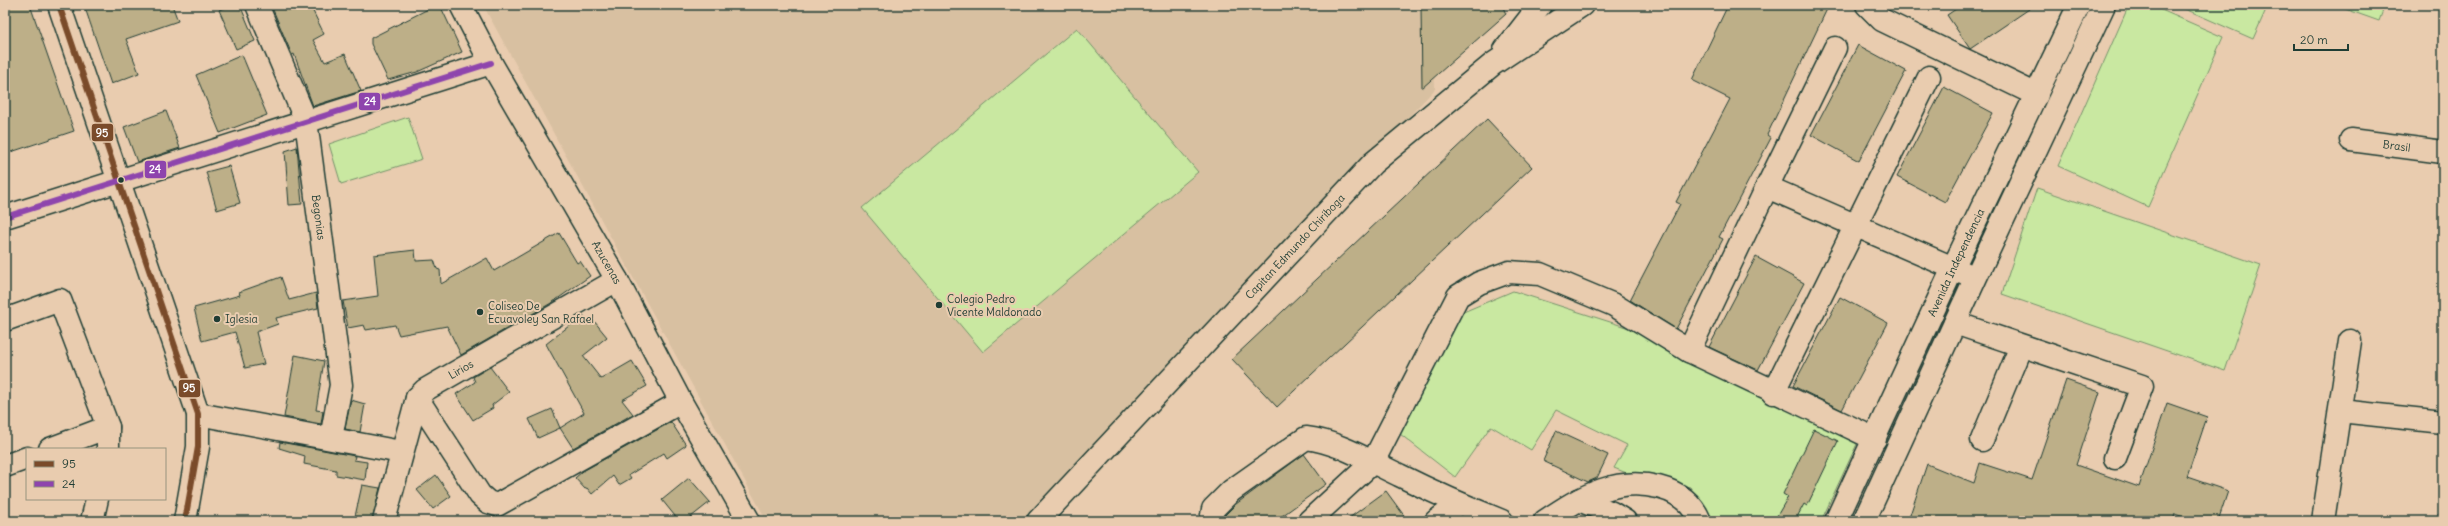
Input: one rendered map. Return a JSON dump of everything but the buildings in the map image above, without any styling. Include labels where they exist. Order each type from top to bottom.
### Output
[{"type":"street","points":[[59,5],[121,181],[198,414],[198,447],[185,521]]},
{"type":"street","name":"Begonias","points":[[257,5],[306,121],[341,385],[331,438]]},
{"type":"street","name":"Azucenas","points":[[461,5],[491,63],[617,280],[681,402],[746,519]]},
{"type":"street","points":[[1493,64],[1540,5]]},
{"type":"street","name":"Capitan Edmundo Chiriboga","points":[[1038,521],[1373,163],[1493,64],[1582,5]]},
{"type":"street","points":[[1867,5],[1882,20],[2037,96]]},
{"type":"street","name":"Avenida Independencia","points":[[1836,521],[1953,268],[2037,96],[2079,5]]},
{"type":"street","name":"Avenida Independencia","points":[[1864,521],[1976,277],[2104,5]]},
{"type":"street","points":[[1689,352],[1767,186],[1835,48]]},
{"type":"street","points":[[5,217],[491,63]]},
{"type":"street","points":[[1773,393],[1857,226],[1929,77]]},
{"type":"street","name":"Brasil","points":[[2351,140],[2443,152]]},
{"type":"street","points":[[1767,186],[1976,277]]},
{"type":"street","points":[[1309,521],[1373,462],[1458,296],[1479,283],[1509,272],[1540,274],[1614,305],[1689,352],[1773,393],[1875,439]]},
{"type":"street","name":"Lirios","points":[[417,398],[425,390],[617,280]]},
{"type":"street","points":[[5,320],[60,300],[108,427],[108,448]]},
{"type":"street","points":[[1955,323],[2142,386],[2115,458]]},
{"type":"street","points":[[2323,521],[2350,341]]},
{"type":"street","points":[[1982,440],[2021,346]]},
{"type":"street","points":[[417,398],[480,495],[488,502],[497,505],[681,402]]},
{"type":"street","points":[[384,521],[417,398]]},
{"type":"street","points":[[2340,411],[2443,422]]},
{"type":"street","points":[[198,414],[402,452]]},
{"type":"street","points":[[53,448],[108,427]]},
{"type":"street","points":[[1211,521],[1213,509],[1231,491],[1306,438],[1324,440],[1373,462],[1458,504],[1502,521]]},
{"type":"street","points":[[5,466],[26,458]]},
{"type":"street","points":[[1545,521],[1579,500],[1602,489],[1637,484],[1660,487],[1678,494],[1696,509],[1700,521]]},
{"type":"street","points":[[92,521],[97,500]]},
{"type":"street","points":[[1579,500],[1612,513],[1625,521]]},
{"type":"street","points":[[1436,521],[1458,504]]},
{"type":"shaded area","name":"Colegio Pedro Vicente Maldonado","points":[[483,5],[1432,5],[1435,89],[1024,521],[767,521]]},
{"type":"green space","points":[[2129,5],[2150,5],[2223,37],[2148,207],[2058,166]]},
{"type":"green space","points":[[2176,5],[2268,5],[2253,39]]},
{"type":"green space","points":[[2334,5],[2385,5],[2379,21]]},
{"type":"green space","points":[[1077,28],[1198,172],[983,352],[862,208]]},
{"type":"green space","points":[[408,117],[422,159],[341,184],[329,144]]},
{"type":"green space","points":[[2037,188],[2261,265],[2225,371],[2002,294]]},
{"type":"green space","points":[[1513,291],[1629,328],[1857,444],[1821,521],[1712,521],[1690,487],[1629,474],[1614,468],[1627,445],[1556,410],[1531,450],[1491,426],[1455,477],[1400,434],[1461,313]]},
{"type":"transit line","name":"95","points":[[59,5],[198,414],[198,447],[185,521]]},
{"type":"transit line","name":"24","points":[[5,217],[491,63]]},
{"type":"place","name":"Colegio Pedro Vicente Maldonado","points":[[939,305]]},
{"type":"place","name":"Coliseo De Ecuavoley San Rafael","points":[[480,312]]},
{"type":"place","name":"Iglesia","points":[[217,319]]}]
